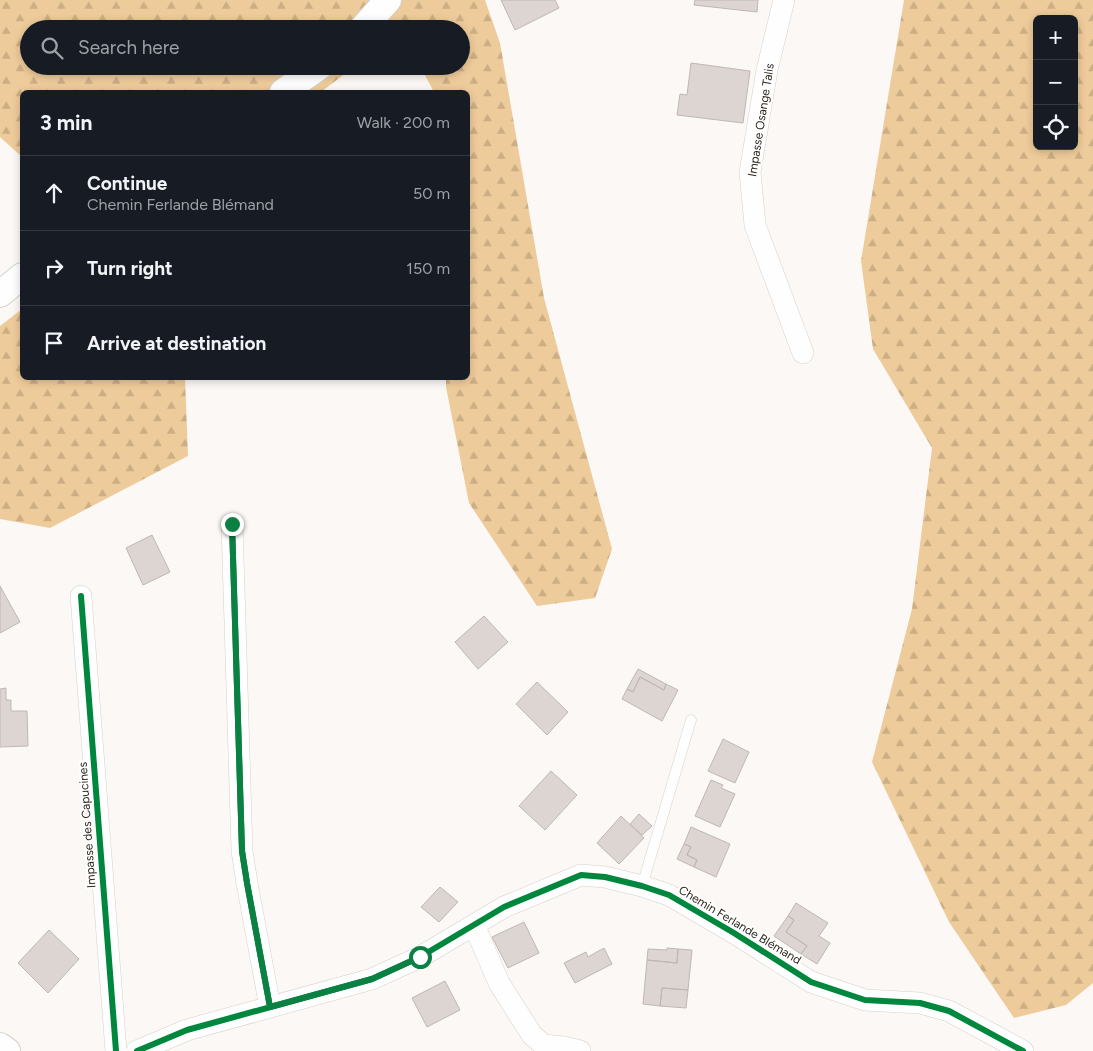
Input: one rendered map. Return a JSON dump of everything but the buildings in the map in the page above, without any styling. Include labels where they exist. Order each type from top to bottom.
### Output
[{"type":"street","points":[[370,20],[388,0]]},
{"type":"street","name":"Impasse Osange Talis","points":[[784,0],[767,70],[750,172],[755,225],[803,353]]},
{"type":"street","points":[[286,90],[307,75]]},
{"type":"street","points":[[0,294],[20,278]]},
{"type":"street","points":[[232,524],[242,851],[270,1007]]},
{"type":"street","name":"Impasse des Capucines","points":[[81,596],[116,1051]]},
{"type":"street","name":"Chemin Ferlande Blémand","points":[[138,1051],[187,1030],[372,979],[420,957],[504,907],[581,876],[605,877],[669,895],[734,933],[811,982],[865,1000],[920,1003],[949,1011],[1023,1051]]},
{"type":"street","points":[[474,925],[499,983],[532,1035],[544,1046],[564,1047],[580,1051]]},
{"type":"street","points":[[0,1046],[7,1051]]},
{"type":"lane","points":[[642,886],[691,720]]},
{"type":"green space","points":[[0,0],[485,0],[500,43],[544,298],[612,549],[595,598],[537,606],[469,503],[446,380],[470,380],[470,90],[433,90],[425,75],[470,75],[470,20],[20,20],[20,75],[343,75],[324,90],[20,90],[20,155],[0,137]]},
{"type":"green space","points":[[904,0],[1093,0],[1093,983],[1066,1005],[1014,1018],[949,922],[872,762],[912,609],[932,448],[873,349],[861,261]]},
{"type":"green space","points":[[20,311],[20,380],[185,380],[188,456],[50,528],[0,519],[0,326]]},
{"type":"cycle path","points":[[232,524],[242,851],[270,1007]]},
{"type":"cycle path","points":[[81,596],[116,1051]]},
{"type":"cycle path","points":[[137,1051],[187,1030],[372,979],[420,957],[504,907],[581,875],[605,877],[669,895],[734,933],[811,982],[865,1000],[920,1003],[949,1011],[1023,1051]]},
{"type":"route","points":[[232,524],[242,851],[270,1007],[372,979],[420,957]]}]
